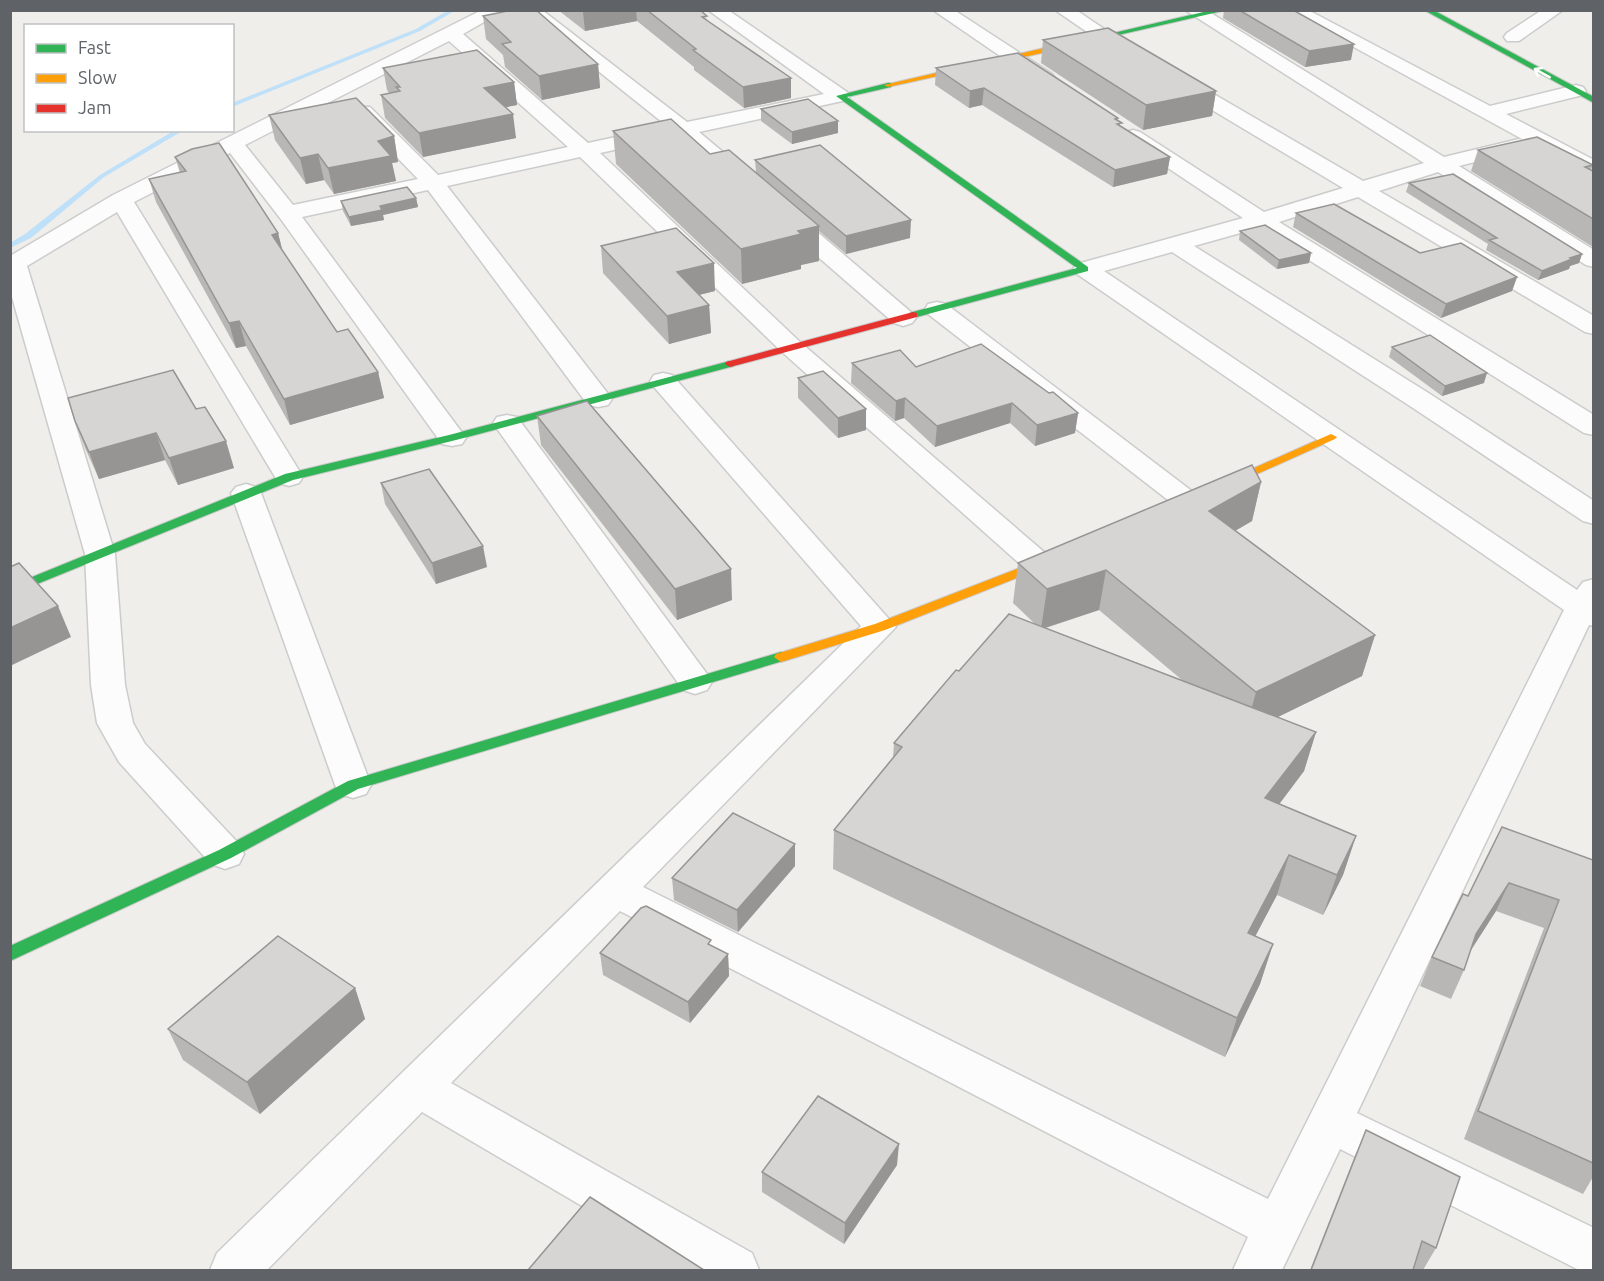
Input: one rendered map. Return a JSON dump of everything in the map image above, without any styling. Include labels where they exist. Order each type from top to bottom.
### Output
[{"type":"street","points":[[225,854],[132,753],[115,723],[108,685],[100,554],[13,265],[121,200],[343,90],[497,10]]},
{"type":"street","points":[[530,10],[683,129],[903,318]]},
{"type":"street","points":[[716,10],[1085,269],[1331,437],[1589,605],[1257,1270]]},
{"type":"street","points":[[941,10],[1063,90]]},
{"type":"street","points":[[1063,10],[1103,37],[1364,189],[1593,327]]},
{"type":"street","points":[[288,213],[840,96],[1103,37],[1197,13],[1224,10]]},
{"type":"street","points":[[1294,10],[1593,169]]},
{"type":"street","points":[[1427,10],[1593,101]]},
{"type":"street","points":[[1514,38],[1555,10]]},
{"type":"street","points":[[1197,13],[1593,260]]},
{"type":"street","points":[[452,34],[585,151],[791,347],[1040,565]]},
{"type":"street","points":[[343,90],[433,182],[598,399]]},
{"type":"street","points":[[1487,113],[1576,92]]},
{"type":"street","points":[[1113,122],[1261,219],[1593,427]]},
{"type":"street","points":[[10,591],[290,477],[452,438],[937,309],[1175,244],[1442,164],[1538,140]]},
{"type":"street","points":[[234,145],[288,213],[452,438]]},
{"type":"street","points":[[121,200],[290,477]]},
{"type":"street","points":[[1175,244],[1420,400],[1593,515]]},
{"type":"street","points":[[937,309],[1192,498],[1331,437]]},
{"type":"street","points":[[663,381],[880,627]]},
{"type":"street","points":[[507,423],[695,682]]},
{"type":"street","points":[[246,493],[353,785]]},
{"type":"street","points":[[10,954],[225,854],[353,785],[880,627],[1071,551]]},
{"type":"street","points":[[234,1270],[880,627]]},
{"type":"street","points":[[615,891],[1278,1228]]},
{"type":"street","points":[[418,1087],[735,1270]]},
{"type":"street","points":[[1330,1122],[1593,1253]]},
{"type":"building","points":[[513,10],[536,10],[598,64],[539,76],[502,44],[511,42],[483,16]]},
{"type":"building","points":[[647,10],[700,10],[707,16],[702,17],[791,78],[743,87],[693,50],[696,49]]},
{"type":"building","points":[[1239,10],[1293,10],[1354,44],[1309,51]]},
{"type":"building","points":[[1108,28],[1216,91],[1146,105],[1043,40]]},
{"type":"building","points":[[477,50],[514,82],[484,88],[513,114],[419,133],[381,95],[400,91],[396,87],[400,87],[383,68]]},
{"type":"building","points":[[1018,53],[1118,118],[1115,119],[1122,123],[1117,124],[1170,157],[1115,170],[984,88],[970,91],[936,68]]},
{"type":"building","points":[[356,98],[394,136],[378,141],[391,156],[328,168],[318,154],[300,158],[269,115]]},
{"type":"building","points":[[808,99],[838,121],[792,132],[761,109]]},
{"type":"building","points":[[671,119],[710,154],[729,150],[819,226],[798,231],[801,234],[741,249],[613,131]]},
{"type":"building","points":[[1537,137],[1593,165],[1585,167],[1593,171],[1593,219],[1478,150]]},
{"type":"building","points":[[219,143],[278,233],[272,235],[337,332],[348,329],[378,372],[284,399],[239,321],[229,323],[149,179],[186,171],[175,157],[192,149]]},
{"type":"building","points":[[820,145],[911,220],[846,236],[755,160]]},
{"type":"building","points":[[1453,174],[1582,254],[1542,271],[1489,240],[1497,238],[1409,183]]},
{"type":"building","points":[[407,187],[416,198],[380,206],[382,210],[349,217],[341,201]]},
{"type":"building","points":[[1334,204],[1420,253],[1461,243],[1517,277],[1446,304],[1296,213]]},
{"type":"building","points":[[1265,225],[1311,253],[1279,260],[1240,231]]},
{"type":"building","points":[[676,228],[714,263],[677,272],[709,305],[667,316],[601,246]]},
{"type":"building","points":[[1430,335],[1487,373],[1445,386],[1392,347]]},
{"type":"building","points":[[981,344],[1049,393],[1053,392],[1078,413],[1037,425],[1012,403],[937,426],[905,398],[896,401],[852,363],[900,350],[916,367]]},
{"type":"building","points":[[173,370],[196,409],[205,407],[226,441],[169,458],[156,433],[89,452],[75,421],[68,398]]},
{"type":"building","points":[[823,371],[866,409],[838,418],[798,378]]},
{"type":"building","points":[[587,401],[731,569],[675,589],[537,416]]},
{"type":"building","points":[[1252,465],[1261,482],[1209,511],[1375,635],[1256,692],[1106,570],[1047,589],[1018,563]]},
{"type":"building","points":[[429,469],[483,546],[432,563],[381,483]]},
{"type":"building","points":[[19,563],[58,606],[10,628],[10,567]]},
{"type":"building","points":[[1009,614],[1316,732],[1265,798],[1356,836],[1337,875],[1289,855],[1248,933],[1273,944],[1237,1018],[834,830],[902,747],[894,743],[956,670],[959,671]]},
{"type":"building","points":[[733,813],[795,844],[737,910],[672,878]]},
{"type":"building","points":[[1502,827],[1593,860],[1593,1163],[1478,1111],[1559,900],[1509,883],[1476,934],[1464,970],[1432,957],[1463,894],[1468,896]]},
{"type":"building","points":[[646,906],[711,940],[708,944],[728,954],[688,1002],[600,953],[641,908]]},
{"type":"building","points":[[278,936],[355,988],[247,1082],[168,1029]]},
{"type":"building","points":[[818,1096],[899,1144],[845,1223],[762,1172]]},
{"type":"building","points":[[1366,1130],[1460,1177],[1436,1248],[1422,1241],[1413,1270],[1311,1270]]},
{"type":"building","points":[[590,1197],[704,1270],[528,1270]]},
{"type":"waterway","points":[[234,104],[418,30],[454,10]]},
{"type":"waterway","points":[[10,246],[28,236],[102,176],[178,132]]},
{"type":"traffic: fast","points":[[1066,45],[1224,10]]},
{"type":"traffic: fast","points":[[1427,10],[1594,101]]},
{"type":"traffic: fast","points":[[888,85],[840,96],[1085,269],[913,315]]},
{"type":"traffic: fast","points":[[10,591],[289,477],[452,438],[730,364]]},
{"type":"traffic: fast","points":[[10,954],[225,854],[353,785],[781,657]]},
{"type":"traffic: slow","points":[[888,85],[1066,45]]},
{"type":"traffic: slow","points":[[1215,488],[1331,437]]},
{"type":"traffic: slow","points":[[781,657],[880,627],[1058,557]]},
{"type":"traffic: jam","points":[[730,364],[913,315]]}]
